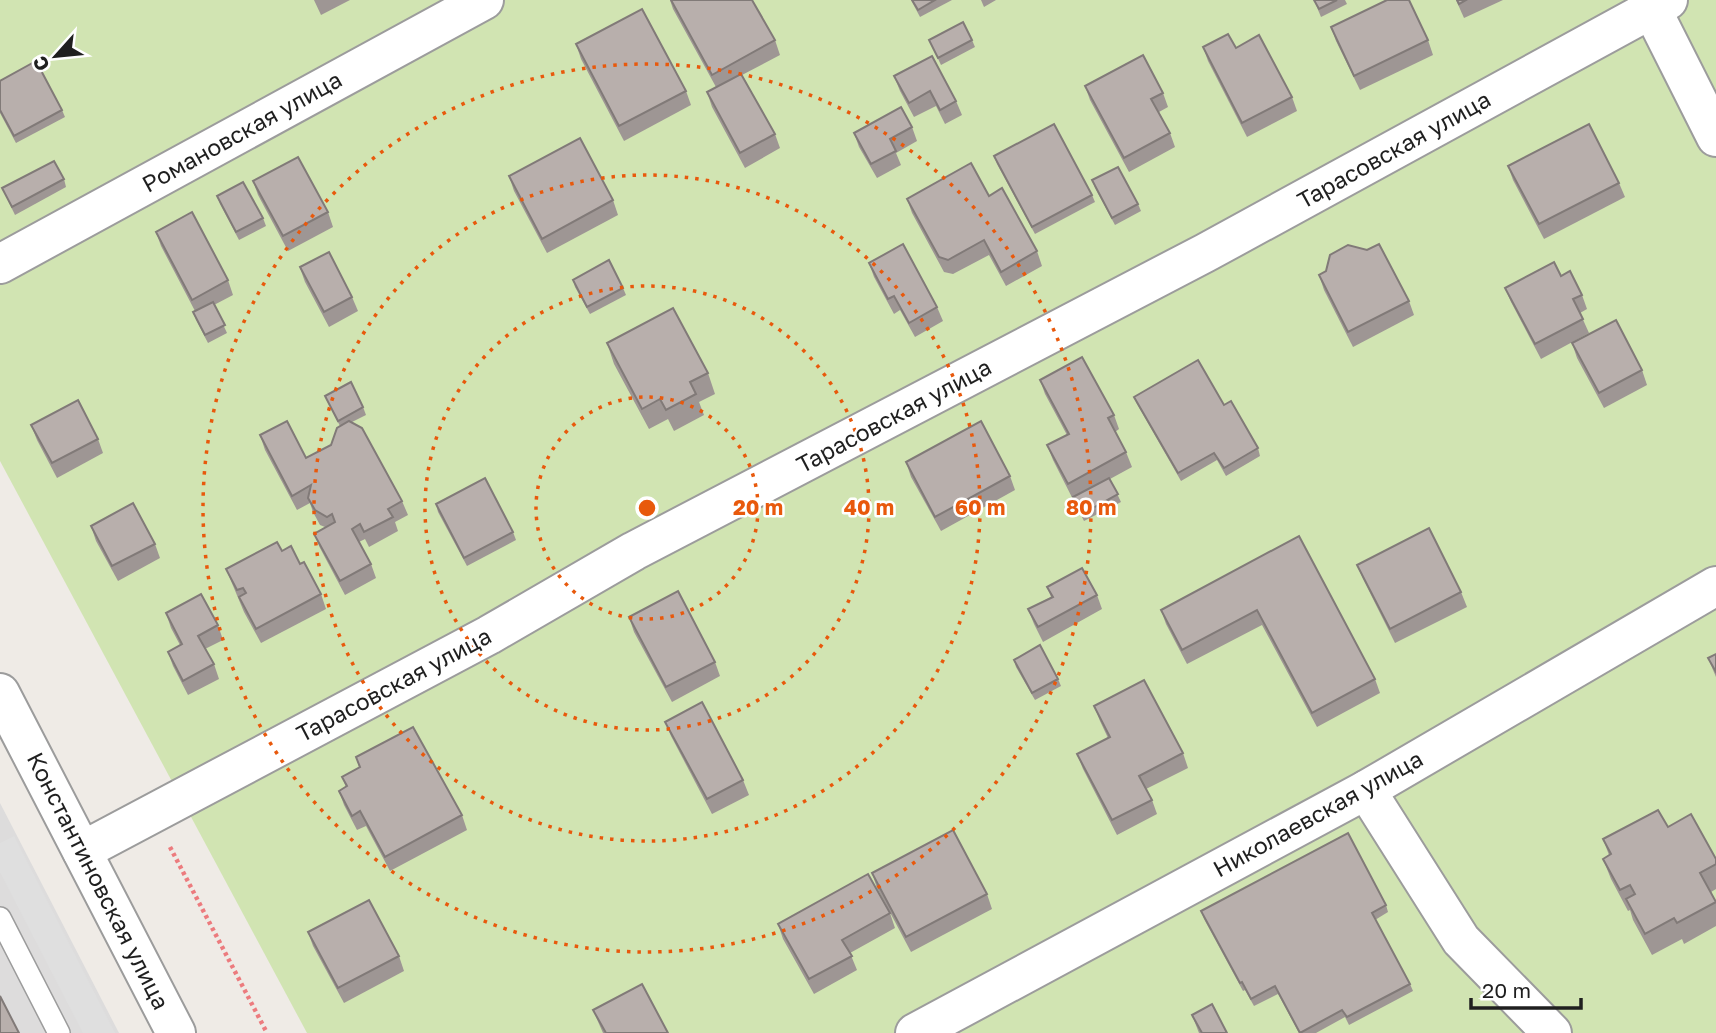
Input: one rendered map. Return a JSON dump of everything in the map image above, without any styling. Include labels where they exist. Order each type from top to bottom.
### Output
[{"type":"street","name":"Романовская улица","points":[[0,264],[484,0]]},
{"type":"street","points":[[1656,3],[1716,137]]},
{"type":"street","name":"Тарасовская улица","points":[[82,851],[489,635],[634,551],[1205,253],[1656,3]]},
{"type":"street","name":"Николаевская улица","points":[[915,1033],[1366,790],[1716,586]]},
{"type":"street","name":"Константиновская улица","points":[[0,693],[176,1033]]},
{"type":"street","points":[[1366,790],[1461,940],[1552,1033]]},
{"type":"lane","points":[[0,918],[59,1033]]},
{"type":"path","points":[[169,846],[267,1033]]},
{"type":"shaded area","points":[[0,803],[119,1033],[0,1033]]},
{"type":"shaded area","points":[[14,836],[115,1033],[83,1033],[0,872],[0,843]]},
{"type":"green space","points":[[0,0],[1716,0],[1716,1033],[307,1033],[0,461]]},
{"type":"building","points":[[671,0],[752,0],[775,40],[712,75]]},
{"type":"building","points":[[912,0],[935,0],[918,10]]},
{"type":"building","points":[[1314,0],[1337,0],[1319,9]]},
{"type":"building","points":[[1387,0],[1409,0],[1428,40],[1354,76],[1331,27]]},
{"type":"building","points":[[642,9],[686,91],[619,126],[576,44]]},
{"type":"building","points":[[963,22],[972,40],[938,58],[929,40]]},
{"type":"building","points":[[1228,34],[1236,48],[1259,35],[1292,97],[1242,123],[1203,47]]},
{"type":"building","points":[[1143,55],[1163,93],[1151,99],[1170,133],[1124,158],[1085,86]]},
{"type":"building","points":[[932,56],[956,101],[940,110],[930,91],[909,103],[894,76]]},
{"type":"building","points":[[36,61],[62,110],[14,136],[0,110],[0,81]]},
{"type":"building","points":[[741,74],[775,134],[740,153],[707,92]]},
{"type":"building","points":[[901,107],[912,127],[890,139],[896,151],[871,164],[854,133]]},
{"type":"building","points":[[1054,124],[1092,195],[1032,227],[994,156]]},
{"type":"building","points":[[1589,124],[1619,183],[1539,224],[1508,166]]},
{"type":"building","points":[[580,138],[613,200],[542,239],[509,176]]},
{"type":"building","points":[[298,157],[328,212],[283,236],[253,181]]},
{"type":"building","points":[[54,161],[64,179],[12,207],[2,188]]},
{"type":"building","points":[[971,163],[989,196],[1002,188],[1037,251],[1001,272],[984,240],[948,260],[939,257],[907,199]]},
{"type":"building","points":[[1118,167],[1138,204],[1112,218],[1092,180]]},
{"type":"building","points":[[243,182],[263,218],[236,232],[217,196]]},
{"type":"building","points":[[192,212],[228,280],[192,300],[156,232]]},
{"type":"building","points":[[903,244],[937,307],[909,323],[894,296],[888,299],[869,263]]},
{"type":"building","points":[[1379,244],[1409,301],[1348,332],[1319,275],[1326,271],[1330,255],[1348,245],[1367,250]]},
{"type":"building","points":[[329,252],[352,297],[324,312],[300,267]]},
{"type":"building","points":[[609,260],[623,288],[587,307],[573,280]]},
{"type":"building","points":[[1554,262],[1561,276],[1570,271],[1582,295],[1573,299],[1583,319],[1535,344],[1505,288]]},
{"type":"building","points":[[213,302],[225,325],[205,335],[193,312]]},
{"type":"building","points":[[673,308],[708,373],[690,382],[696,394],[666,410],[660,399],[642,409],[607,343]]},
{"type":"building","points":[[1616,320],[1642,370],[1599,393],[1572,343]]},
{"type":"building","points":[[1082,357],[1114,415],[1108,418],[1126,452],[1068,484],[1047,445],[1069,434],[1040,380]]},
{"type":"building","points":[[1198,360],[1224,405],[1231,401],[1258,448],[1224,468],[1214,453],[1178,473],[1134,397]]},
{"type":"building","points":[[351,382],[363,407],[338,421],[325,396]]},
{"type":"building","points":[[78,400],[98,439],[52,463],[31,425]]},
{"type":"building","points":[[287,421],[306,458],[331,445],[337,428],[349,421],[362,428],[402,501],[388,509],[393,517],[364,532],[360,524],[352,529],[371,564],[340,581],[314,534],[335,522],[332,514],[327,517],[315,510],[308,498],[311,485],[292,496],[260,435]]},
{"type":"building","points":[[981,421],[1010,476],[935,517],[906,462]]},
{"type":"building","points":[[485,478],[513,532],[464,558],[436,504]]},
{"type":"building","points":[[1109,478],[1118,494],[1082,514],[1073,497]]},
{"type":"building","points":[[133,503],[155,544],[112,566],[91,526]]},
{"type":"building","points":[[1429,528],[1461,592],[1390,629],[1357,565]]},
{"type":"building","points":[[1299,536],[1375,679],[1312,713],[1257,610],[1182,650],[1161,610]]},
{"type":"building","points":[[277,542],[282,551],[291,546],[300,564],[304,562],[321,594],[256,629],[239,597],[246,593],[243,588],[237,590],[226,569]]},
{"type":"building","points":[[1082,568],[1097,595],[1038,627],[1028,609],[1053,597],[1047,587]]},
{"type":"building","points":[[678,591],[715,662],[666,687],[629,617]]},
{"type":"building","points":[[201,594],[218,625],[198,636],[214,664],[183,681],[168,652],[182,644],[166,613]]},
{"type":"building","points":[[1040,645],[1058,679],[1032,693],[1014,660]]},
{"type":"building","points":[[1716,654],[1716,672],[1708,658]]},
{"type":"building","points":[[1144,680],[1183,753],[1139,776],[1152,800],[1112,820],[1077,754],[1110,737],[1094,706]]},
{"type":"building","points":[[702,702],[743,780],[707,799],[665,722]]},
{"type":"building","points":[[413,727],[462,815],[385,857],[360,811],[352,816],[339,791],[347,786],[342,777],[360,767],[356,757]]},
{"type":"building","points":[[1658,810],[1668,827],[1691,814],[1716,859],[1716,864],[1700,873],[1716,902],[1677,923],[1674,918],[1645,934],[1626,899],[1635,894],[1630,885],[1620,890],[1603,859],[1611,854],[1603,839]]},
{"type":"building","points":[[953,830],[987,894],[906,937],[872,873]]},
{"type":"building","points":[[1348,833],[1386,905],[1372,913],[1410,984],[1347,1017],[1342,1010],[1300,1033],[1275,986],[1251,999],[1201,911]]},
{"type":"building","points":[[868,874],[890,913],[842,940],[852,956],[809,979],[778,924]]},
{"type":"building","points":[[369,900],[399,956],[338,988],[308,932]]},
{"type":"building","points":[[642,984],[668,1033],[606,1033],[593,1010]]},
{"type":"building","points":[[0,996],[19,1033],[0,1033]]},
{"type":"building","points":[[1212,1004],[1227,1033],[1202,1033],[1192,1015]]}]
